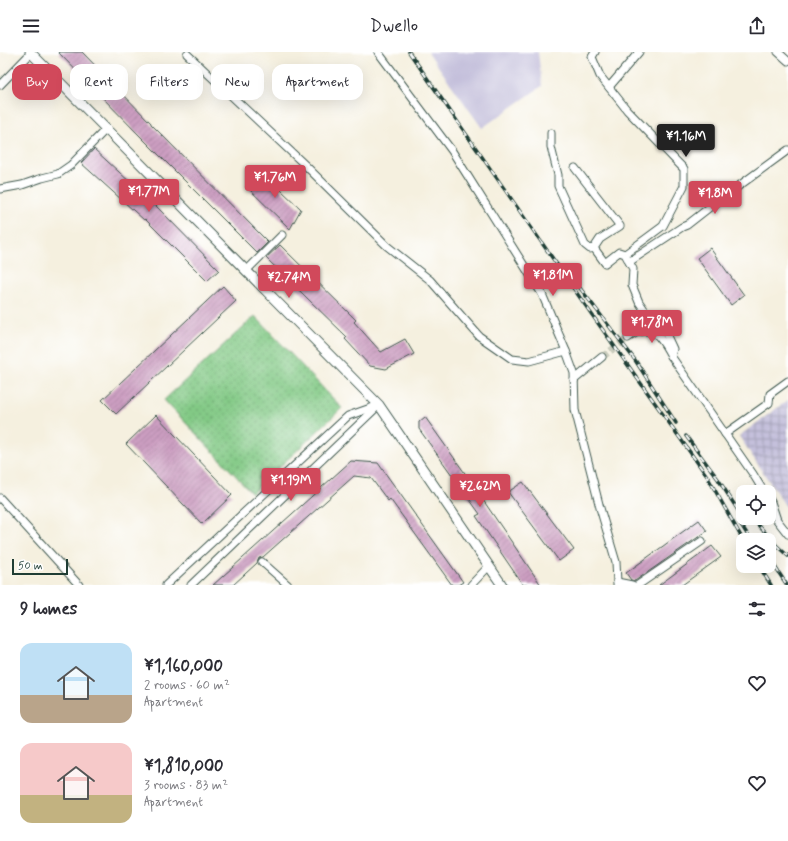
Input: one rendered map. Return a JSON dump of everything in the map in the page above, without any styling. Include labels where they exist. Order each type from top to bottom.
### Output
[{"type":"main road","points":[[31,52],[379,405],[502,585]]},
{"type":"street","points":[[0,85],[31,52]]},
{"type":"street","points":[[378,52],[452,151],[542,294],[574,373],[576,410],[600,508],[616,562],[617,584],[632,585]]},
{"type":"street","points":[[595,52],[592,58],[600,76],[627,110],[684,169],[684,186],[663,226],[625,254]]},
{"type":"street","points":[[609,87],[639,52]]},
{"type":"street","points":[[778,52],[788,61]]},
{"type":"street","points":[[187,54],[387,246],[430,280],[479,336],[512,359],[528,361],[566,351]]},
{"type":"street","points":[[0,189],[22,185],[58,174],[71,165],[106,129]]},
{"type":"street","points":[[551,132],[551,147],[558,175],[558,186],[585,245],[590,249],[594,248]]},
{"type":"street","points":[[629,262],[682,227],[688,225],[788,150]]},
{"type":"street","points":[[575,168],[620,226],[600,239],[594,248]]},
{"type":"street","points":[[246,271],[282,235]]},
{"type":"street","points":[[594,248],[605,263],[619,252],[625,254],[633,269],[632,285],[639,302],[655,325],[666,334],[673,349],[671,356]]},
{"type":"street","points":[[628,338],[640,331],[646,331],[659,336],[671,356],[760,485]]},
{"type":"street","points":[[574,380],[602,357]]},
{"type":"street","points":[[726,434],[769,403],[770,394],[788,381]]},
{"type":"street","points":[[166,585],[348,416],[379,405]]},
{"type":"street","points":[[191,585],[379,405]]},
{"type":"street","points":[[0,498],[79,585]]},
{"type":"street","points":[[776,517],[788,534]]},
{"type":"street","points":[[638,585],[702,541]]},
{"type":"street","points":[[262,562],[288,585]]},
{"type":"street","points":[[471,585],[489,566]]},
{"type":"shaded area","points":[[428,52],[538,52],[542,86],[482,128]]},
{"type":"shaded area","points":[[788,400],[788,510],[776,492],[776,485],[771,485],[739,436]]},
{"type":"green space","points":[[255,316],[342,408],[252,493],[164,400]]},
{"type":"building","points":[[58,52],[82,52],[94,64],[70,64]]},
{"type":"building","points":[[128,99],[268,242],[257,253],[105,100]]},
{"type":"building","points":[[94,149],[156,206],[219,270],[207,281],[145,219],[144,220],[81,163]]},
{"type":"building","points":[[261,171],[301,209],[290,229],[246,186]]},
{"type":"building","points":[[280,245],[356,320],[354,322],[381,352],[405,339],[414,354],[386,369],[370,366],[345,339],[347,337],[266,258]]},
{"type":"building","points":[[710,248],[744,295],[731,305],[697,258]]},
{"type":"building","points":[[223,286],[236,301],[116,414],[102,400]]},
{"type":"building","points":[[156,415],[232,495],[202,524],[126,444]]},
{"type":"building","points":[[425,417],[484,500],[541,585],[523,585],[476,516],[480,514],[419,429],[419,422]]},
{"type":"building","points":[[351,461],[378,463],[463,582],[458,585],[452,585],[390,499],[388,501],[371,478],[354,476],[263,557],[259,558],[257,563],[233,585],[213,585]]},
{"type":"building","points":[[523,482],[574,550],[559,561],[508,492]]},
{"type":"building","points":[[699,520],[707,531],[635,581],[631,580],[626,573]]},
{"type":"building","points":[[712,546],[721,557],[682,585],[659,585]]},
{"type":"tunnel","points":[[602,357],[628,338]]},
{"type":"railway","points":[[409,52],[590,312],[707,476],[739,533]]},
{"type":"railway","points":[[580,288],[635,360],[676,423]]},
{"type":"railway","points":[[686,436],[718,479],[736,507]]},
{"type":"railway","points":[[741,525],[746,533]]},
{"type":"railway","points":[[758,525],[788,556]]},
{"type":"railway","points":[[776,568],[787,585]]},
{"type":"railway","points":[[763,573],[771,585]]}]
